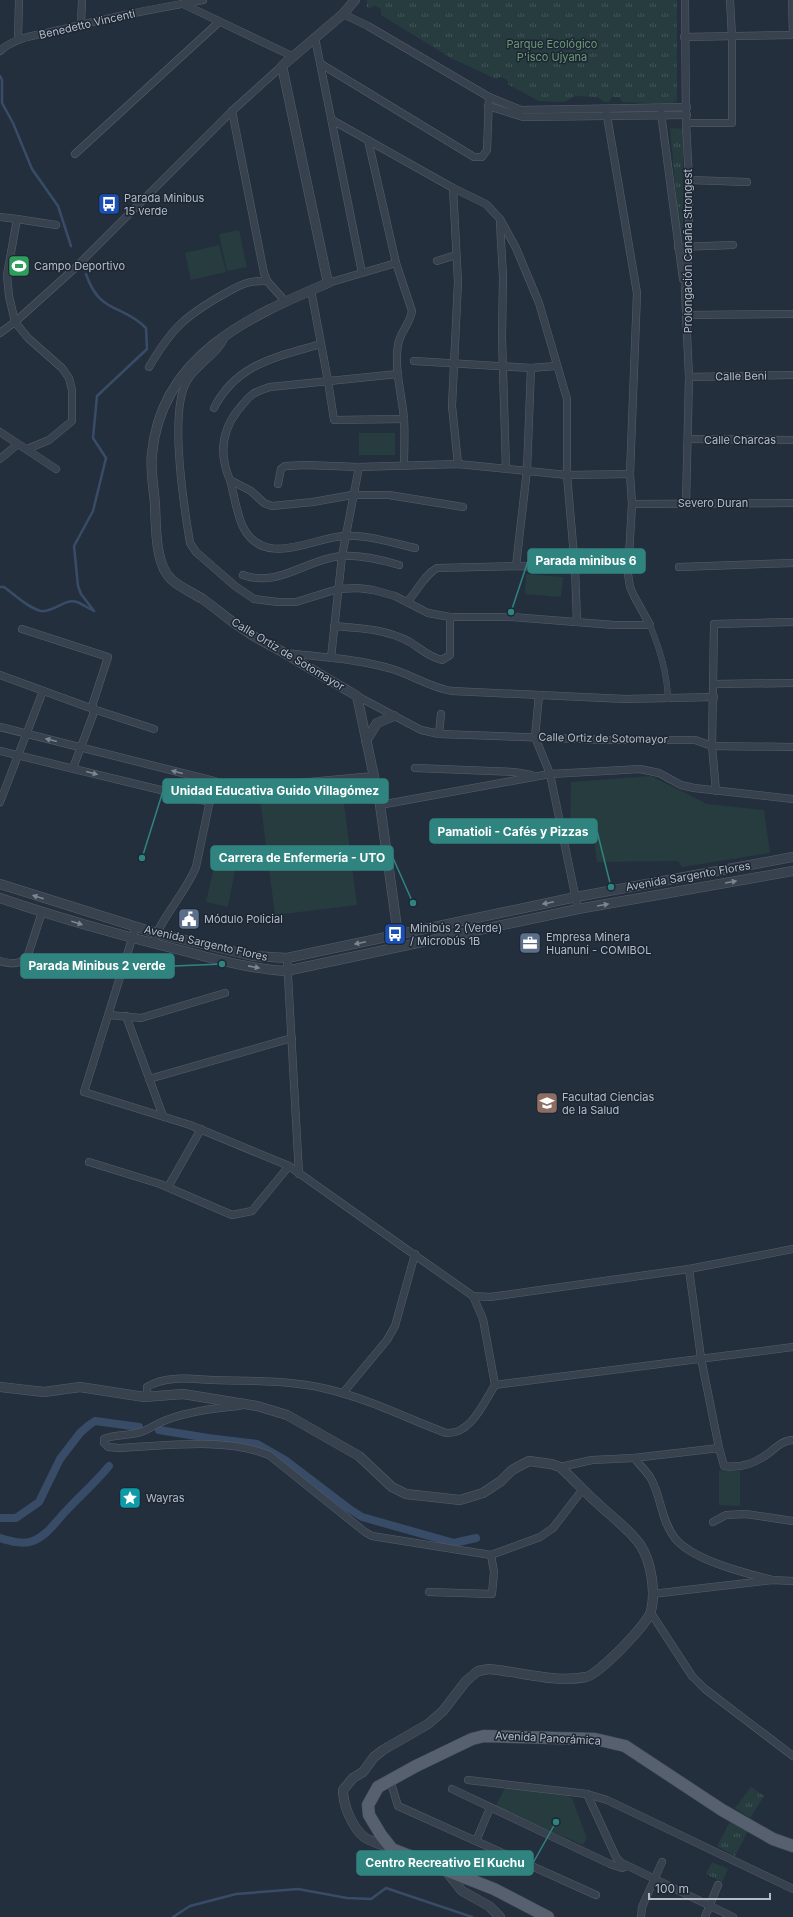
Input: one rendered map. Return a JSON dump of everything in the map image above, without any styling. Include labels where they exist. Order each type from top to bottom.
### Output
[{"type":"main road","name":"Avenida Panorámica","points":[[392,1848],[372,1822],[368,1805],[378,1787],[416,1766],[484,1736],[594,1739],[625,1746],[722,1810],[773,1839],[793,1846]]},
{"type":"main road","points":[[392,1848],[494,1889],[548,1917]]},
{"type":"street","points":[[18,40],[19,0]]},
{"type":"street","points":[[81,24],[82,0]]},
{"type":"street","points":[[156,0],[156,8]]},
{"type":"street","name":"Benedetto Vincenti","points":[[0,50],[7,44],[18,40],[81,24],[156,8],[203,0]]},
{"type":"street","points":[[0,333],[15,322],[75,268],[232,111],[343,14],[355,0]]},
{"type":"street","name":"Prolongación Canaña Strongest","points":[[685,0],[684,37],[689,180],[689,246],[685,291],[688,377],[686,503]]},
{"type":"street","points":[[686,123],[732,123],[732,37],[730,0]]},
{"type":"street","points":[[684,37],[793,35],[792,0]]},
{"type":"street","points":[[182,4],[294,57]]},
{"type":"street","points":[[343,14],[368,26],[489,97],[521,110],[662,116],[687,111]]},
{"type":"street","points":[[76,154],[219,22]]},
{"type":"street","points":[[315,38],[362,273]]},
{"type":"street","points":[[321,64],[474,157],[482,157],[487,150],[489,97]]},
{"type":"street","points":[[282,66],[328,283]]},
{"type":"street","points":[[488,106],[523,118],[607,113],[660,107],[687,111]]},
{"type":"street","points":[[660,107],[685,291]]},
{"type":"street","points":[[232,111],[264,273],[267,281],[285,301]]},
{"type":"street","points":[[607,113],[637,293],[630,474],[632,504],[628,554],[630,586],[640,611],[650,625],[661,653],[667,680],[668,699]]},
{"type":"street","points":[[332,120],[452,188],[486,204],[500,219],[516,248],[539,303],[556,366],[568,399],[567,475],[576,568],[577,622]]},
{"type":"street","points":[[368,140],[396,264],[412,311],[411,317],[399,335],[397,347],[398,374],[404,419],[404,466]]},
{"type":"street","points":[[689,180],[747,182]]},
{"type":"street","points":[[452,188],[458,282],[452,406],[458,464]]},
{"type":"street","points":[[0,217],[56,225]]},
{"type":"street","points":[[17,219],[7,275],[9,296],[15,322],[28,338],[62,368],[69,378],[72,390],[72,421],[49,440],[27,449]]},
{"type":"street","points":[[500,219],[503,277],[502,337],[506,469]]},
{"type":"street","points":[[678,247],[733,245]]},
{"type":"street","points":[[437,261],[456,255]]},
{"type":"street","name":"Calle Ortiz de Sotomayor","points":[[396,264],[328,283],[285,301],[227,333],[202,352],[186,368],[175,384],[160,414],[154,438],[152,455],[158,548],[165,572],[171,579],[246,632],[357,696],[421,730],[439,734],[608,740],[694,740],[712,746],[793,747]]},
{"type":"street","points":[[149,367],[163,343],[177,326],[197,309],[245,283],[255,280],[267,281]]},
{"type":"street","points":[[311,290],[334,420],[404,419]]},
{"type":"street","points":[[686,315],[793,314]]},
{"type":"street","points":[[227,333],[218,348],[198,366],[187,381],[182,392],[178,432],[181,472],[190,543],[196,552],[235,586],[254,599],[278,602],[296,602],[338,589],[358,588],[373,590],[395,596],[428,613],[450,617],[512,617],[577,622],[650,625]]},
{"type":"street","points":[[214,408],[230,385],[250,368],[263,362],[321,344]]},
{"type":"street","points":[[414,361],[531,368],[556,366]]},
{"type":"street","points":[[516,566],[527,470],[531,368]]},
{"type":"street","points":[[398,374],[270,387],[253,393],[234,416],[227,428],[222,443],[224,467],[230,480],[243,527],[250,536],[263,547],[279,550],[327,538],[345,536],[371,538],[415,548]]},
{"type":"street","name":"Calle Beni","points":[[688,377],[793,375]]},
{"type":"street","points":[[0,432],[56,469]]},
{"type":"street","name":"Calle Charcas","points":[[688,439],[793,440]]},
{"type":"street","points":[[0,459],[18,444]]},
{"type":"street","points":[[278,484],[281,469],[285,466],[358,467],[458,464],[567,475],[630,474]]},
{"type":"street","points":[[330,658],[342,556],[358,467]]},
{"type":"street","points":[[230,480],[251,491],[264,503],[272,506],[313,502],[352,495],[389,495],[463,506]]},
{"type":"street","name":"Severo Duran","points":[[632,504],[793,503]]},
{"type":"street","points":[[243,575],[260,579],[274,577],[342,556],[362,557],[399,565]]},
{"type":"street","points":[[679,567],[793,563]]},
{"type":"street","points":[[407,602],[416,594],[431,571],[438,568],[516,566],[576,568]]},
{"type":"street","points":[[334,626],[386,631],[409,642],[428,655],[442,660],[450,655],[450,617]]},
{"type":"street","points":[[716,791],[712,746],[714,624],[793,622]]},
{"type":"street","points":[[22,629],[108,657],[93,703],[93,715],[73,768]]},
{"type":"street","points":[[284,653],[359,662],[392,669],[441,690],[668,699],[714,697]]},
{"type":"street","points":[[0,675],[93,709],[154,729]]},
{"type":"street","points":[[714,684],[793,683]]},
{"type":"street","points":[[0,802],[43,691]]},
{"type":"street","points":[[539,695],[535,737],[550,774],[578,909]]},
{"type":"street","points":[[357,696],[380,804],[398,935]]},
{"type":"street","points":[[439,734],[441,714]]},
{"type":"street","points":[[366,740],[372,728],[377,723],[394,716]]},
{"type":"street","points":[[0,727],[214,781],[231,789],[246,789],[374,776]]},
{"type":"street","points":[[0,751],[210,802]]},
{"type":"street","points":[[415,768],[514,772],[535,776]]},
{"type":"street","points":[[380,804],[535,776],[640,769],[659,773],[681,784],[716,791],[793,799]]},
{"type":"street","points":[[153,943],[156,933],[191,879],[196,867],[214,781]]},
{"type":"street","name":"Avenida Sargento Flores","points":[[0,884],[156,933],[253,956],[287,958],[576,897],[793,857]]},
{"type":"street","name":"Avenida Sargento Flores","points":[[0,898],[57,917],[131,938],[249,966],[286,971],[578,909],[793,871]]},
{"type":"street","points":[[57,917],[62,904]]},
{"type":"street","points":[[0,961],[13,965],[27,958],[42,912]]},
{"type":"street","points":[[136,926],[84,1092],[201,1129],[290,1166],[299,1174],[415,1254],[473,1296],[483,1318],[495,1385],[473,1420],[466,1426],[453,1433],[432,1428],[410,1420],[387,1408],[343,1393],[295,1384],[176,1379],[155,1382],[147,1387],[147,1397]]},
{"type":"street","points":[[425,929],[428,940]]},
{"type":"street","points":[[287,958],[286,971],[292,1038],[299,1174]]},
{"type":"street","points":[[109,1014],[141,1018],[225,993]]},
{"type":"street","points":[[126,1016],[163,1116]]},
{"type":"street","points":[[149,1079],[292,1038]]},
{"type":"street","points":[[168,1188],[201,1129]]},
{"type":"street","points":[[89,1162],[168,1188],[232,1215],[252,1211],[290,1166]]},
{"type":"street","points":[[473,1296],[490,1297],[689,1269],[793,1249]]},
{"type":"street","points":[[343,1393],[388,1340],[394,1326],[415,1254]]},
{"type":"street","points":[[689,1269],[701,1358],[724,1466],[738,1468],[762,1458],[785,1441],[793,1440]]},
{"type":"street","points":[[495,1385],[793,1347]]},
{"type":"street","points":[[0,1387],[44,1392],[80,1387],[147,1397],[183,1394],[257,1406],[293,1418],[359,1456],[392,1487],[406,1494],[460,1500],[483,1493],[501,1481],[512,1470],[529,1461],[551,1464],[560,1467],[627,1530],[641,1546],[648,1560],[652,1594],[651,1613],[692,1676],[793,1756]]},
{"type":"street","points":[[247,1405],[210,1408],[194,1412],[168,1419],[141,1432],[124,1436],[110,1436],[104,1439],[104,1443],[108,1447],[119,1448],[227,1444],[253,1448],[269,1455],[372,1536],[491,1555],[540,1537],[552,1528],[583,1489]]},
{"type":"street","points":[[560,1467],[592,1460],[634,1458],[719,1448]]},
{"type":"street","points":[[634,1458],[651,1478],[662,1511],[674,1537],[686,1548],[739,1571],[772,1580]]},
{"type":"street","points":[[713,1522],[726,1515],[739,1514],[793,1521]]},
{"type":"street","points":[[429,1592],[492,1594],[494,1572],[491,1555]]},
{"type":"street","points":[[652,1594],[772,1580],[793,1581]]},
{"type":"street","points":[[392,1848],[365,1838],[356,1827],[343,1801],[343,1790],[352,1778],[363,1772],[374,1757],[428,1724],[443,1711],[466,1681],[478,1671],[489,1669],[570,1679],[588,1676],[603,1666],[620,1650],[651,1613]]},
{"type":"street","points":[[390,1780],[398,1806],[596,1895]]},
{"type":"street","points":[[468,1780],[587,1794],[607,1800],[793,1889]]},
{"type":"street","points":[[452,1789],[610,1864],[622,1868],[627,1866]]},
{"type":"street","points":[[587,1794],[616,1857],[627,1866],[733,1917]]},
{"type":"street","points":[[476,1841],[490,1808]]},
{"type":"street","points":[[641,1917],[642,1907],[662,1862]]},
{"type":"street","points":[[445,1870],[462,1891],[489,1906],[500,1917]]},
{"type":"street","points":[[705,1917],[718,1885]]},
{"type":"green space","name":"Parque Ecológico P'isco Ujyana","points":[[367,0],[677,0],[677,101],[670,104],[622,102],[619,97],[612,97],[609,102],[605,102],[597,97],[576,96],[564,102],[539,101],[509,85],[507,80],[501,77],[496,79],[451,58],[381,15],[381,9],[375,6],[370,8],[367,7]]},
{"type":"green space","points":[[670,128],[683,129],[683,237],[680,236]]},
{"type":"green space","points":[[239,230],[247,267],[227,271],[219,234]]},
{"type":"green space","points":[[219,245],[226,272],[191,280],[185,253]]},
{"type":"green space","points":[[359,433],[395,433],[395,455],[359,455]]},
{"type":"green space","points":[[526,574],[563,577],[561,597],[525,594]]},
{"type":"green space","points":[[651,776],[707,804],[764,810],[770,853],[682,867],[678,861],[597,862],[593,833],[570,835],[571,782]]},
{"type":"green space","points":[[341,781],[357,905],[275,915],[259,791]]},
{"type":"green space","points":[[214,866],[235,870],[228,907],[206,902]]},
{"type":"green space","points":[[719,1470],[740,1471],[740,1506],[719,1505]]},
{"type":"green space","points":[[506,1786],[555,1790],[572,1798],[587,1838],[583,1845],[495,1807]]},
{"type":"green space","points":[[751,1787],[764,1796],[750,1818],[735,1808]]},
{"type":"green space","points":[[730,1822],[748,1831],[735,1856],[717,1846]]},
{"type":"green space","points":[[712,1862],[728,1869],[722,1882],[706,1874]]},
{"type":"waterway","points":[[0,76],[2,80],[2,103],[13,123],[32,169],[58,206],[71,246]]},
{"type":"waterway","points":[[86,274],[92,287],[105,303],[137,320],[146,328],[147,349],[97,396],[93,438],[106,458],[93,511],[74,546],[78,586],[81,594],[94,611]]},
{"type":"waterway","points":[[0,587],[4,587],[26,604],[41,611],[50,610],[72,601],[94,611]]},
{"type":"waterway","points":[[0,1518],[16,1518],[39,1502],[60,1459],[80,1433],[95,1421],[139,1427]]},
{"type":"waterway","points":[[159,1430],[257,1444],[285,1460],[362,1517],[454,1543],[476,1538]]},
{"type":"waterway","points":[[0,1538],[21,1543],[33,1541],[43,1535],[109,1466]]},
{"type":"waterway","points":[[173,1917],[190,1906],[236,1894],[298,1889],[347,1898],[371,1899],[386,1888],[472,1917]]},
{"type":"place","name":"Parada Minibus 15 verde","points":[[109,204]]},
{"type":"place","name":"Campo Deportivo","points":[[19,266]]},
{"type":"place","name":"Parada minibus 6","points":[[511,612]]},
{"type":"place","name":"Unidad Educativa Guido Villagómez","points":[[142,858]]},
{"type":"place","name":"Pamatioli - Cafés y Pizzas","points":[[611,887]]},
{"type":"place","name":"Carrera de Enfermería - UTO","points":[[413,903]]},
{"type":"place","name":"Módulo Policial","points":[[189,919]]},
{"type":"place","name":"Minibús 2 (Verde) / Microbús 1B","points":[[395,934]]},
{"type":"place","name":"Empresa Minera Huanuni - COMIBOL","points":[[530,943]]},
{"type":"place","name":"Parada Minibus 2 verde","points":[[222,964]]},
{"type":"place","name":"Facultad Ciencias de la Salud","points":[[547,1103]]},
{"type":"place","name":"Wayras","points":[[130,1498]]},
{"type":"place","name":"Centro Recreativo El Kuchu","points":[[556,1822]]}]
